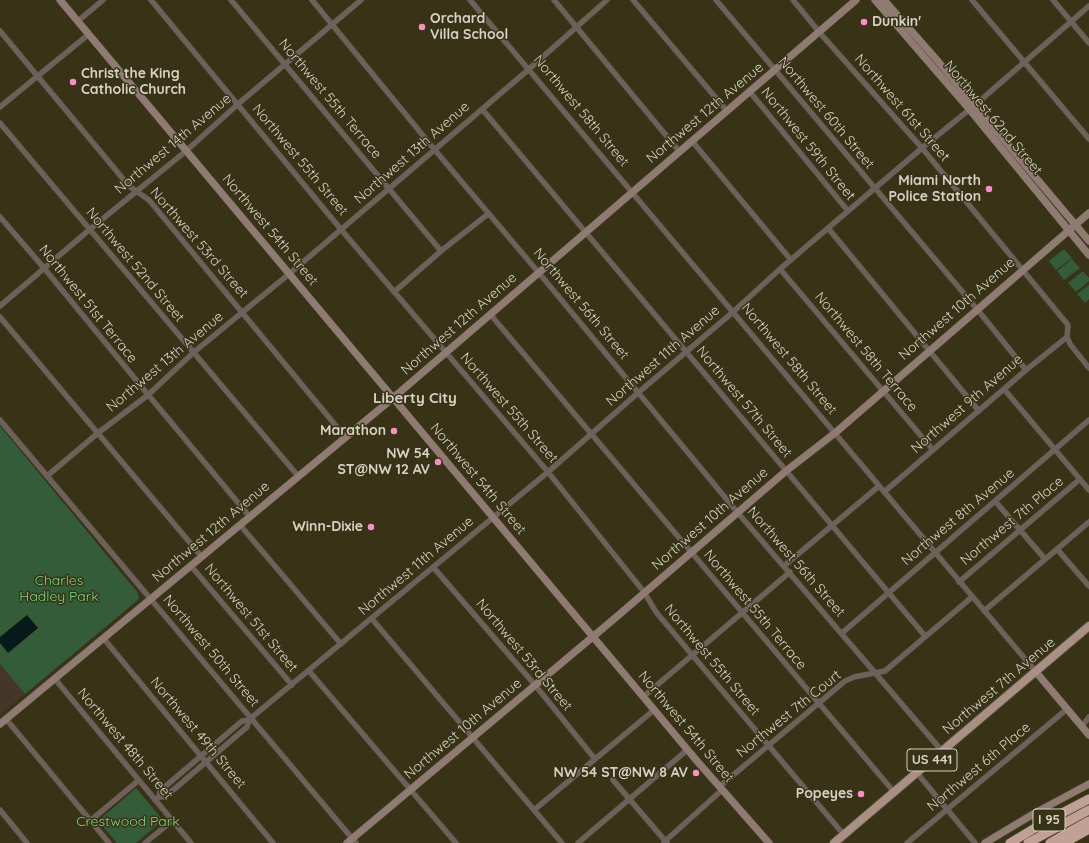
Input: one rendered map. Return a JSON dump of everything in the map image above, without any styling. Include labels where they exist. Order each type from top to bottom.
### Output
[{"type":"highway","name":"I 95","points":[[1010,843],[1089,799]]},
{"type":"highway","points":[[1028,843],[1089,810]]},
{"type":"highway","points":[[1050,843],[1089,821]]},
{"type":"highway","name":"I 95","points":[[1064,843],[1089,829]]},
{"type":"main road","name":"Northwest 54th Street","points":[[60,0],[687,750],[769,843]]},
{"type":"main road","name":"Northwest 12th Avenue","points":[[3,722],[298,476],[346,438],[679,151],[820,33],[856,0]]},
{"type":"main road","name":"Northwest 62nd Street","points":[[875,0],[1089,240]]},
{"type":"main road","name":"Northwest 62nd Street","points":[[884,0],[972,108],[1068,231],[1089,255]]},
{"type":"main road","name":"Northwest 10th Avenue","points":[[352,842],[786,471],[835,432],[930,351],[1089,213]]},
{"type":"main road","name":"Northwest 7th Avenue","points":[[834,843],[1089,626]]},
{"type":"main road","name":"Northwest 58th Street","points":[[1036,672],[1089,735]]},
{"type":"main road","points":[[985,843],[1035,813],[1089,784]]},
{"type":"street","points":[[78,21],[103,0]]},
{"type":"street","name":"Northwest 55th Street","points":[[151,0],[445,353],[548,472],[644,592],[656,612],[844,835]]},
{"type":"street","name":"Northwest 55th Terrace","points":[[231,0],[441,251]]},
{"type":"street","name":"Northwest 56th Street","points":[[312,0],[488,214],[639,392],[738,512],[842,633],[874,674],[942,751]]},
{"type":"street","name":"Northwest 14th Avenue","points":[[0,306],[89,230],[186,151],[238,104],[360,0]]},
{"type":"street","name":"Northwest 58th Street","points":[[470,0],[1036,672]]},
{"type":"street","points":[[554,0],[679,151]]},
{"type":"street","name":"Northwest 13th Avenue","points":[[47,476],[98,433],[148,395],[194,352],[289,274],[528,70],[607,0]]},
{"type":"street","points":[[633,0],[727,111]]},
{"type":"street","name":"Northwest 60th Street","points":[[716,0],[977,309],[1026,370]]},
{"type":"street","name":"Northwest 61st Street","points":[[793,0],[820,33],[922,148],[1068,325],[1067,337],[1070,344],[1089,368]]},
{"type":"street","points":[[972,0],[1089,139]]},
{"type":"street","points":[[1053,0],[1089,42]]},
{"type":"street","name":"Northwest 11th Avenue","points":[[157,799],[160,791],[242,721],[250,719],[292,685],[548,472],[733,312],[780,269],[922,148],[972,108],[1089,6]]},
{"type":"street","name":"Northwest 53rd Street","points":[[0,31],[129,186],[149,200],[346,438]]},
{"type":"street","points":[[0,107],[88,34]]},
{"type":"street","name":"Northwest 59th Street","points":[[750,92],[848,211]]},
{"type":"street","name":"Northwest 57th Street","points":[[482,109],[925,636]]},
{"type":"street","name":"Northwest 52nd Street","points":[[0,123],[298,476]]},
{"type":"street","points":[[692,141],[791,260]]},
{"type":"street","points":[[394,292],[441,251],[488,214]]},
{"type":"street","name":"Northwest 51st Terrace","points":[[0,217],[250,517]]},
{"type":"street","points":[[828,228],[979,411]]},
{"type":"street","name":"Northwest 58th Terrace","points":[[780,269],[933,450]]},
{"type":"street","name":"Northwest 55th Terrace","points":[[490,314],[894,792]]},
{"type":"street","name":"Northwest 51st Street","points":[[0,317],[202,557]]},
{"type":"street","name":"Northwest 9th Avenue","points":[[884,492],[1026,370],[1067,337]]},
{"type":"street","points":[[1004,389],[1089,490]]},
{"type":"street","name":"Northwest 50th Street","points":[[0,420],[152,599],[352,842]]},
{"type":"street","name":"Northwest 8th Avenue","points":[[842,633],[934,552],[1056,450],[1089,420]]},
{"type":"street","name":"Northwest 7th Place","points":[[959,582],[1080,479]]},
{"type":"street","points":[[784,566],[879,486]]},
{"type":"street","points":[[995,501],[1045,559]]},
{"type":"street","points":[[984,611],[1089,522]]},
{"type":"street","points":[[240,525],[341,644]]},
{"type":"street","points":[[1057,549],[1089,586]]},
{"type":"street","name":"Northwest 51st Street","points":[[191,566],[292,685]]},
{"type":"street","name":"Northwest 53rd Street","points":[[434,568],[535,685],[595,759]]},
{"type":"street","points":[[643,697],[741,612],[790,572]]},
{"type":"street","name":"Northwest 7th Court","points":[[665,842],[720,788],[768,745],[846,681],[854,676],[874,674],[884,671],[972,597]]},
{"type":"street","points":[[372,619],[562,843]]},
{"type":"street","name":"Northwest 49th Street","points":[[104,639],[273,843]]},
{"type":"street","name":"Northwest 51st Street","points":[[309,671],[456,843]]},
{"type":"street","name":"Northwest 48th Street","points":[[55,679],[139,780],[157,799],[172,821],[191,843]]},
{"type":"street","name":"Northwest 6th Place","points":[[906,843],[1067,709]]},
{"type":"street","points":[[534,810],[654,710]]},
{"type":"street","points":[[1082,726],[1089,717]]},
{"type":"street","name":"Northwest 11th Avenue","points":[[157,799],[165,797],[247,727],[250,719]]},
{"type":"street","points":[[3,722],[90,821],[106,842]]},
{"type":"street","points":[[578,843],[687,750]]},
{"type":"street","points":[[917,773],[975,843]]},
{"type":"street","points":[[90,821],[139,780]]},
{"type":"street","points":[[613,780],[665,842]]},
{"type":"street","points":[[0,810],[27,843]]},
{"type":"street","points":[[145,843],[172,821]]},
{"type":"shaded area","points":[[27,615],[38,628],[8,653],[0,643],[0,637]]},
{"type":"shaded area","points":[[0,664],[25,694],[0,715]]},
{"type":"green space","points":[[1064,249],[1072,258],[1056,270],[1049,261]]},
{"type":"green space","points":[[1072,259],[1080,268],[1064,280],[1057,271]]},
{"type":"green space","points":[[1083,271],[1089,278],[1089,281],[1076,292],[1068,283]]},
{"type":"green space","points":[[1089,285],[1089,299],[1085,303],[1077,294]]},
{"type":"green space","name":"Charles Hadley Park","points":[[0,426],[138,593],[139,597],[138,600],[25,694],[0,664]]},
{"type":"green space","name":"Crestwood Park","points":[[136,788],[163,820],[136,843],[117,843],[98,821]]},
{"type":"place","name":"Dunkin'","points":[[864,22]]},
{"type":"place","name":"Orchard Villa School","points":[[422,27]]},
{"type":"place","name":"Christ the King Catholic Church","points":[[73,82]]},
{"type":"place","name":"Miami North Police Station","points":[[989,189]]},
{"type":"place","name":"Marathon","points":[[394,431]]},
{"type":"place","name":"NW 54 ST@NW 12 AV","points":[[438,462]]},
{"type":"place","name":"Winn-Dixie","points":[[371,527]]},
{"type":"place","name":"NW 54 ST@NW 8 AV","points":[[696,773]]},
{"type":"place","name":"Popeyes","points":[[861,794]]},
{"type":"district","name":"Liberty City","points":[[415,398]]}]
